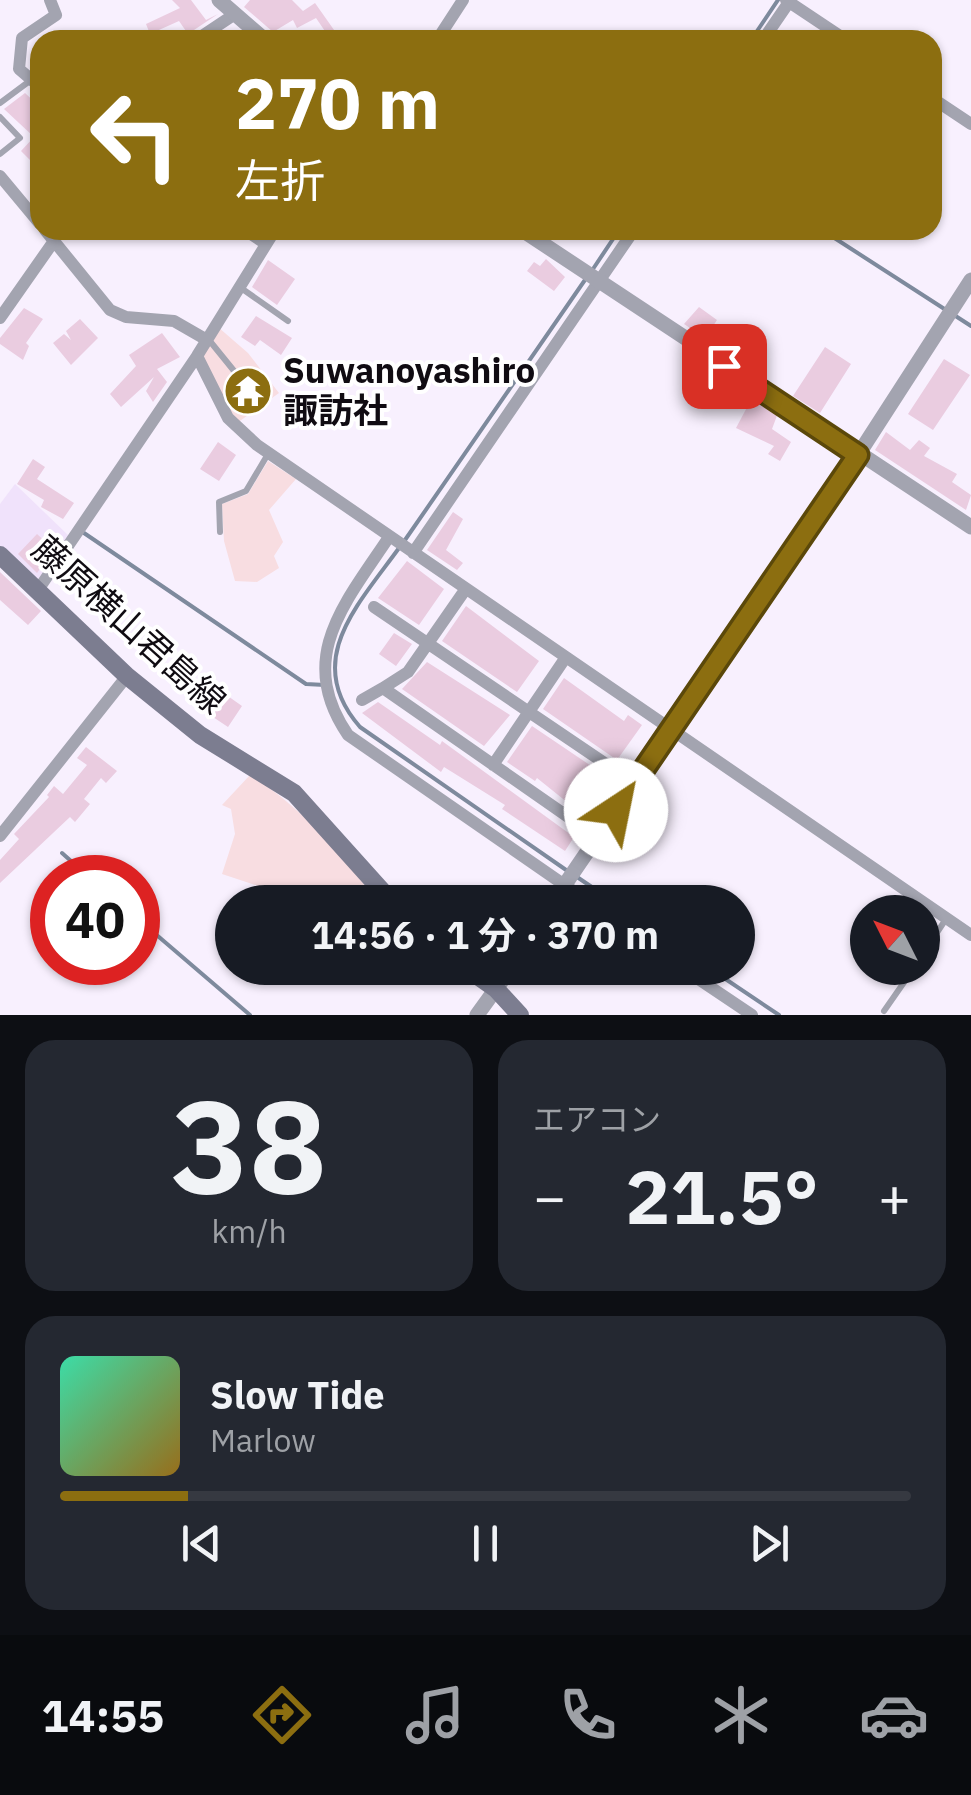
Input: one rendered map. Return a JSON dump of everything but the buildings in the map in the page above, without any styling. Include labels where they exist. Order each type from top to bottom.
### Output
[{"type":"main road","name":"藤原横山君島線","points":[[0,554],[127,676],[200,735],[294,792],[377,885]]},
{"type":"main road","points":[[490,985],[520,1015]]},
{"type":"street","points":[[34,30],[56,15],[50,0]]},
{"type":"street","points":[[219,0],[254,30]]},
{"type":"street","points":[[444,30],[463,0]]},
{"type":"street","points":[[769,30],[788,1],[831,30]]},
{"type":"street","points":[[211,30],[235,14]]},
{"type":"street","points":[[30,33],[22,38],[19,69],[30,78]]},
{"type":"street","points":[[942,105],[971,124]]},
{"type":"street","points":[[0,176],[30,212]]},
{"type":"street","points":[[0,318],[48,240]]},
{"type":"street","points":[[53,240],[110,310],[126,317],[174,320],[208,340]]},
{"type":"street","points":[[260,240],[266,244]]},
{"type":"street","points":[[38,590],[208,340],[269,240]]},
{"type":"street","points":[[537,240],[971,527]]},
{"type":"street","points":[[410,552],[627,240]]},
{"type":"street","points":[[565,885],[858,455],[971,280]]},
{"type":"street","points":[[197,356],[228,418],[269,453],[971,935]]},
{"type":"street","points":[[389,536],[341,609],[327,648],[322,675],[330,708],[348,735],[545,885]]},
{"type":"street","points":[[362,700],[408,672],[465,590]]},
{"type":"street","points":[[374,607],[634,782]]},
{"type":"street","points":[[493,765],[566,657]]},
{"type":"street","points":[[0,836],[127,676]]},
{"type":"street","points":[[384,688],[597,837]]},
{"type":"street","points":[[477,1015],[499,985]]},
{"type":"street","points":[[707,985],[752,1015]]},
{"type":"lane","points":[[0,103],[30,86]]},
{"type":"lane","points":[[0,118],[20,138],[0,154]]},
{"type":"lane","points":[[240,287],[288,321]]},
{"type":"lane","points":[[208,340],[217,345],[239,377]]},
{"type":"lane","points":[[220,532],[220,502],[246,491],[269,453]]},
{"type":"lane","points":[[940,928],[947,918]]},
{"type":"lane","points":[[884,1011],[902,985]]},
{"type":"shaded area","points":[[218,327],[248,353],[279,393],[237,423],[199,356]]},
{"type":"shaded area","points":[[268,461],[296,479],[269,510],[283,542],[274,556],[279,568],[257,582],[235,581],[224,541],[222,504],[248,494]]},
{"type":"shaded area","points":[[15,484],[70,537],[36,582],[0,547],[0,504]]},
{"type":"shaded area","points":[[250,775],[318,831],[365,885],[255,885],[222,874],[235,834],[231,809],[222,805]]},
{"type":"waterway","points":[[758,30],[778,0]]},
{"type":"waterway","points":[[593,269],[612,240]]},
{"type":"waterway","points":[[838,240],[946,310]]},
{"type":"waterway","points":[[405,540],[587,277]]},
{"type":"waterway","points":[[954,315],[971,326]]},
{"type":"waterway","points":[[84,533],[306,684],[325,685]]},
{"type":"waterway","points":[[399,548],[342,634],[336,679],[343,703],[360,727],[569,872]]},
{"type":"waterway","points":[[577,877],[589,885]]},
{"type":"waterway","points":[[160,938],[250,1015]]},
{"type":"waterway","points":[[734,985],[779,1015]]},
{"type":"place","name":"Suwanoyashiro 諏訪社","points":[[248,391]]},
{"type":"route","points":[[616,810],[858,455],[724,366]]}]
